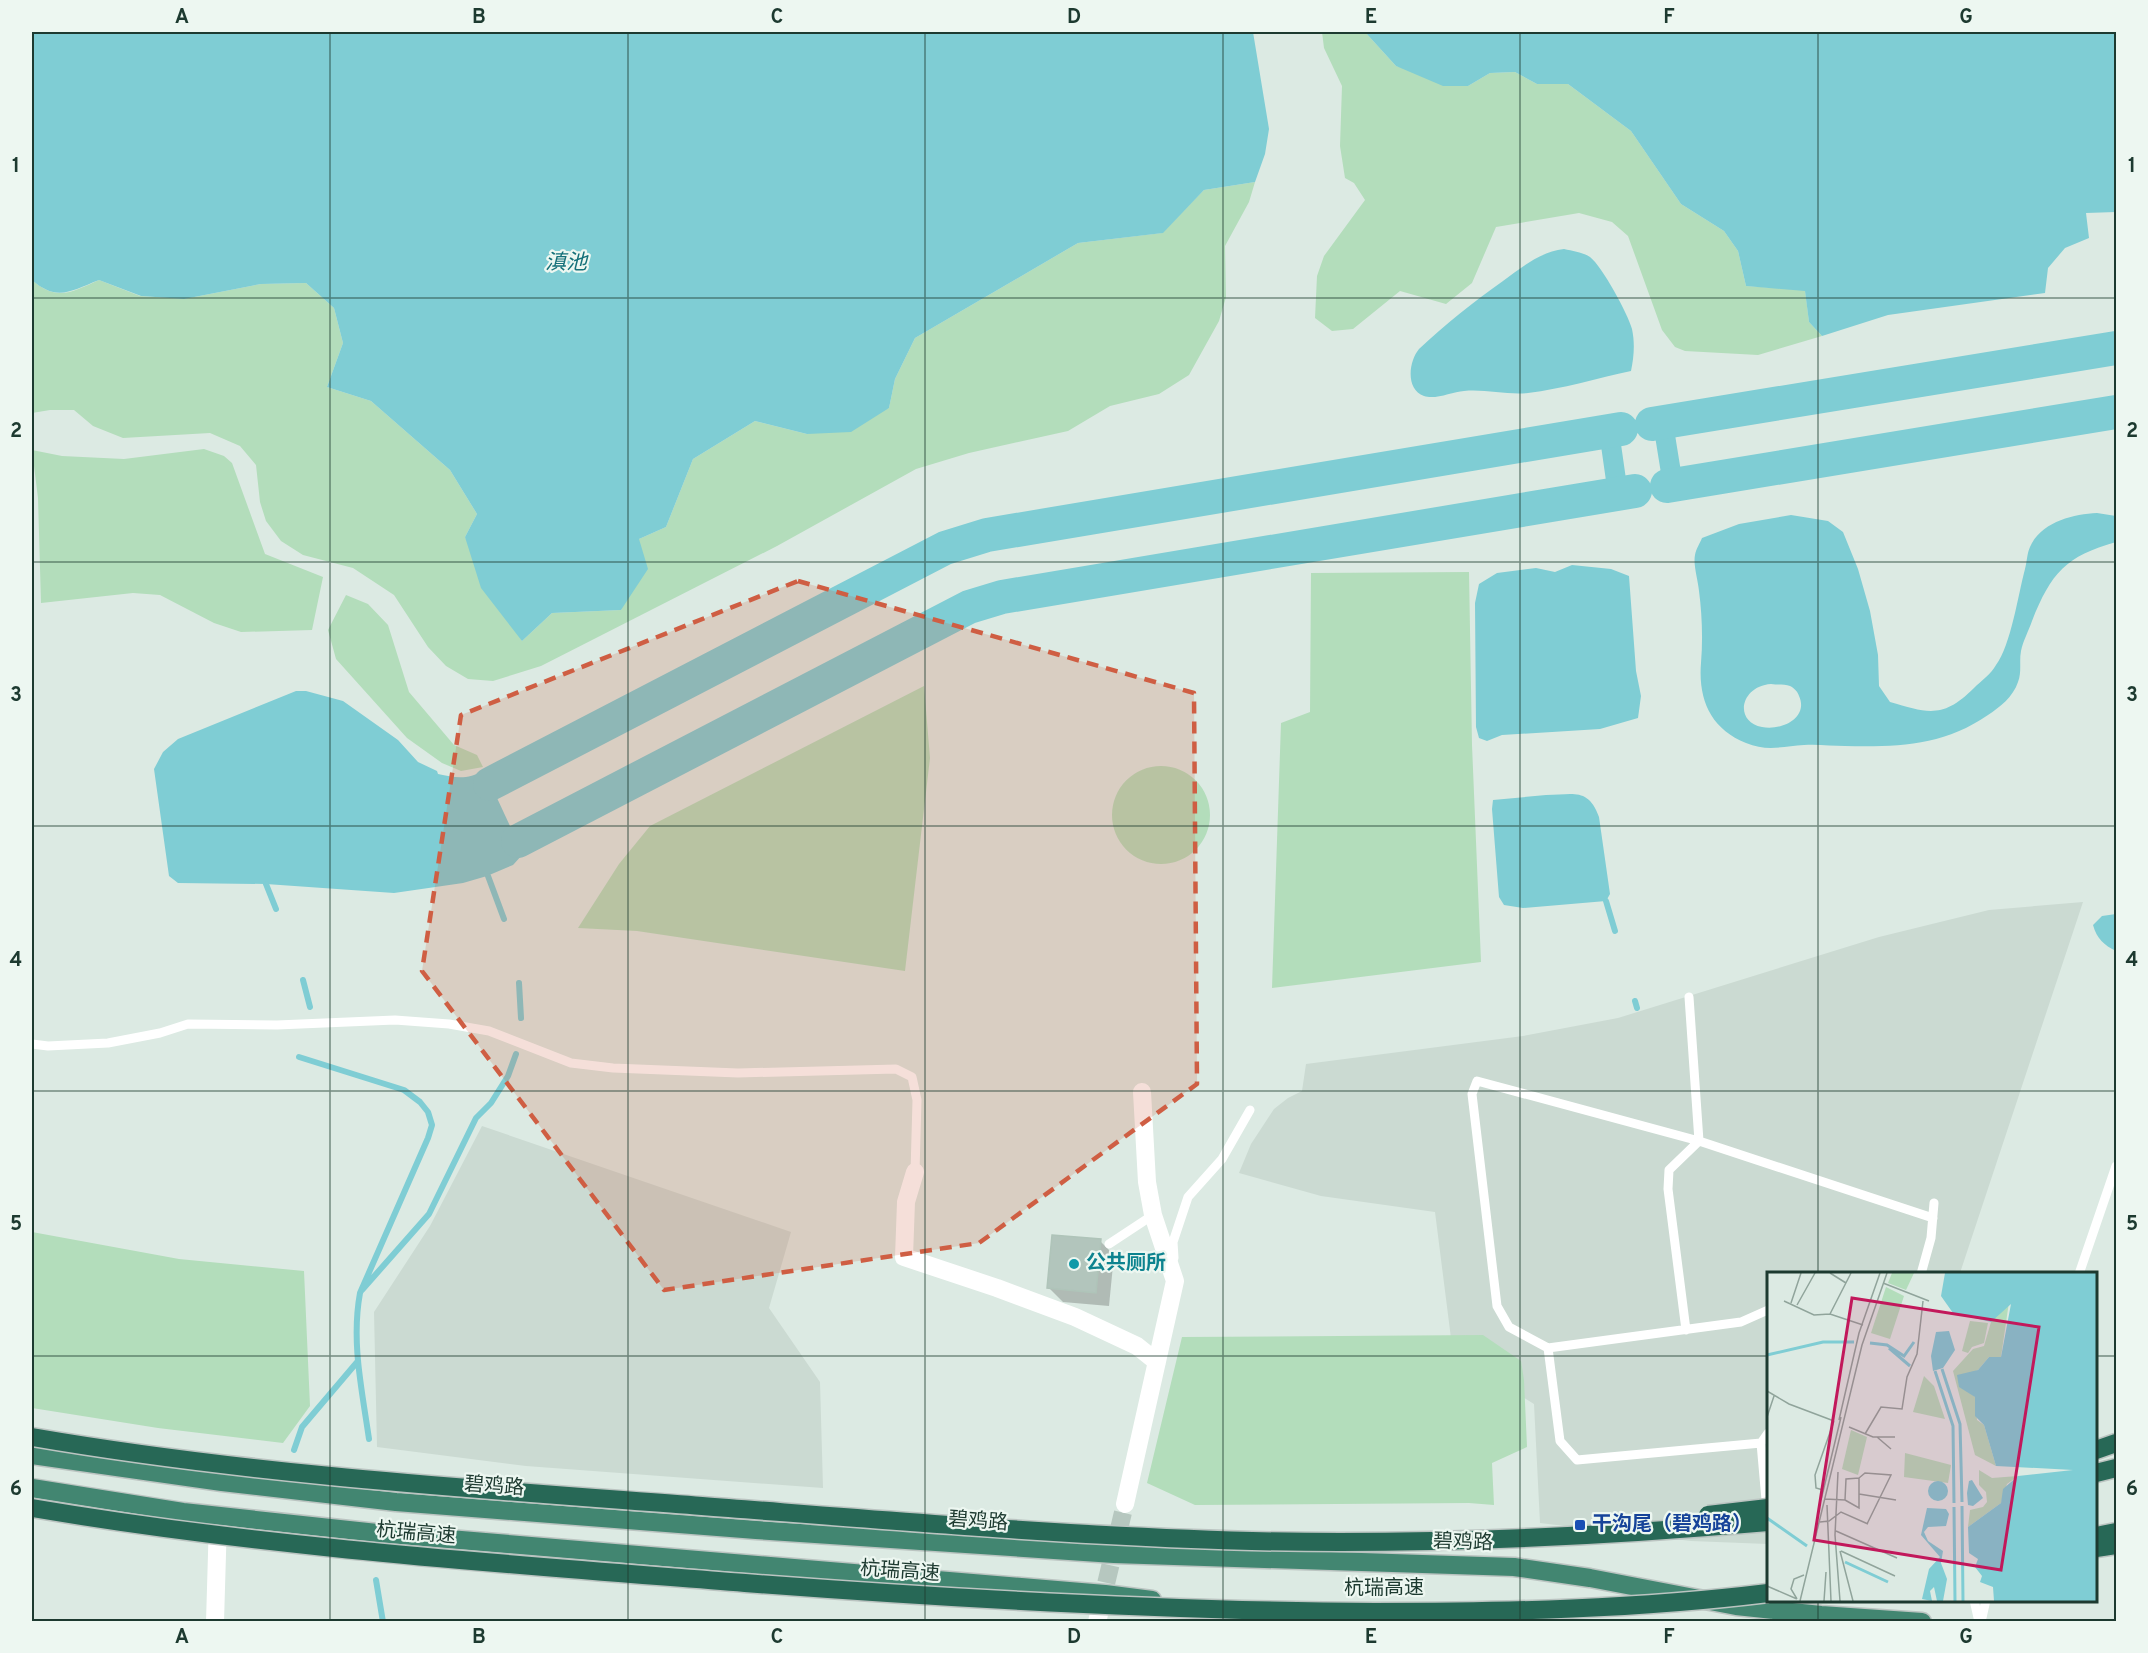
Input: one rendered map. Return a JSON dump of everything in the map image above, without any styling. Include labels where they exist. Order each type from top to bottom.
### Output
[{"type":"highway","points":[[32,1437],[223,1464],[399,1483],[1024,1531],[1256,1541],[1479,1540],[1640,1532],[1767,1522]]},
{"type":"highway","points":[[2097,1450],[2116,1443]]},
{"type":"highway","name":"碧鸡路","points":[[32,1455],[222,1482],[396,1502],[756,1530],[1114,1554],[1514,1567],[1590,1578],[1736,1606],[1774,1606],[1821,1615],[1922,1622]]},
{"type":"highway","points":[[2097,1473],[2116,1468]]},
{"type":"highway","points":[[32,1488],[218,1515],[377,1533],[1105,1594],[1324,1622]]},
{"type":"highway","points":[[1479,1540],[1767,1502]]},
{"type":"highway","name":"杭瑞高速","points":[[32,1508],[148,1527],[369,1553],[921,1596],[1107,1606],[1338,1612],[1774,1606]]},
{"type":"highway","points":[[2097,1536],[2116,1532]]},
{"type":"highway","points":[[2097,1548],[2116,1545]]},
{"type":"street","points":[[1125,1504],[1175,1281],[1153,1215],[1147,1182],[1142,1092]]},
{"type":"street","points":[[915,1172],[906,1202],[904,1257],[1075,1317],[1137,1346],[1157,1362]]},
{"type":"street","points":[[215,1622],[218,1515]]},
{"type":"lane","points":[[1686,1330],[1668,1189],[1669,1170],[1699,1141],[1689,997]]},
{"type":"lane","points":[[32,1044],[48,1046],[108,1043],[160,1033],[188,1024],[277,1025],[396,1020],[449,1024],[489,1031],[571,1063],[614,1068],[738,1072],[896,1069],[912,1077],[917,1100],[915,1172]]},
{"type":"lane","points":[[1767,1310],[1741,1322],[1548,1348],[1509,1327],[1497,1306],[1472,1094],[1477,1081],[1699,1141],[1933,1218]]},
{"type":"lane","points":[[1175,1281],[1173,1242],[1188,1197],[1222,1159],[1251,1110]]},
{"type":"lane","points":[[2080,1272],[2116,1166]]},
{"type":"lane","points":[[1922,1272],[1931,1238],[1934,1203]]},
{"type":"lane","points":[[1109,1244],[1153,1215]]},
{"type":"lane","points":[[1548,1348],[1560,1441],[1577,1460],[1761,1443]]},
{"type":"lane","points":[[1767,1434],[1761,1443],[1767,1494]]},
{"type":"lane","points":[[1975,1602],[1980,1622]]},
{"type":"lane","points":[[1980,1622],[1985,1602]]},
{"type":"highlighted area","points":[[798,581],[1194,693],[1197,1084],[979,1243],[664,1290],[422,971],[461,715]]},
{"type":"shaded area","points":[[2083,902],[1960,1272],[1767,1272],[1767,1544],[1691,1541],[1540,1523],[1534,1404],[1453,1354],[1435,1212],[1321,1196],[1239,1173],[1251,1144],[1274,1109],[1302,1091],[1306,1064],[1523,1036],[1618,1018],[1879,937],[1989,910]]},
{"type":"shaded area","points":[[482,1126],[791,1232],[769,1308],[820,1382],[823,1488],[526,1466],[377,1447],[374,1312],[430,1226]]},
{"type":"green space","points":[[1322,32],[1365,32],[1396,66],[1468,86],[1490,73],[1515,72],[1537,84],[1568,84],[1631,131],[1681,204],[1724,231],[1738,251],[1746,286],[1805,290],[1809,322],[1822,336],[1758,355],[1685,351],[1675,347],[1662,330],[1628,236],[1612,222],[1579,213],[1496,227],[1472,283],[1446,304],[1400,291],[1353,329],[1332,331],[1315,318],[1317,276],[1324,256],[1365,200],[1354,183],[1345,178],[1340,146],[1342,86],[1324,48]]},
{"type":"green space","points":[[1255,182],[1249,202],[1225,246],[1226,297],[1219,321],[1189,375],[1159,394],[1110,406],[1068,431],[969,453],[916,469],[777,546],[541,666],[493,681],[468,679],[446,666],[428,647],[394,595],[353,568],[303,555],[281,541],[266,521],[260,502],[256,465],[240,446],[210,433],[123,438],[93,426],[74,410],[32,413],[32,280],[41,287],[57,293],[73,291],[99,280],[140,296],[184,299],[261,284],[306,283],[334,308],[343,343],[327,387],[371,401],[450,470],[477,514],[465,537],[522,641],[552,613],[621,610],[639,539],[666,527],[693,459],[755,421],[807,434],[889,408],[895,379],[915,338],[1078,243],[1162,233],[1204,190]]},
{"type":"green space","points":[[204,449],[224,456],[232,463],[265,554],[323,577],[312,630],[241,632],[214,623],[160,595],[133,593],[41,603],[38,498],[32,450],[62,456],[124,459]]},
{"type":"green space","points":[[1469,572],[1472,745],[1481,962],[1272,988],[1281,723],[1310,712],[1311,573]]},
{"type":"green space","points":[[346,595],[368,604],[388,625],[409,692],[454,745],[477,755],[483,767],[461,771],[442,763],[407,738],[336,659],[328,630]]},
{"type":"green space","points":[[924,686],[930,758],[905,971],[637,931],[578,928],[619,864],[650,826]]},
{"type":"green space","points":[[1161,766],[1180,770],[1196,780],[1206,796],[1210,815],[1206,834],[1196,850],[1180,860],[1161,864],[1142,860],[1126,850],[1116,834],[1112,815],[1116,796],[1126,780],[1142,770]]},
{"type":"green space","points":[[32,1232],[179,1259],[304,1271],[310,1406],[283,1443],[158,1428],[32,1408]]},
{"type":"green space","points":[[1483,1335],[1521,1361],[1524,1380],[1527,1447],[1492,1463],[1494,1505],[1469,1503],[1195,1505],[1147,1483],[1182,1337]]},
{"type":"water","name":"滇池","points":[[32,32],[1253,32],[1269,129],[1265,154],[1255,182],[1204,190],[1163,233],[1078,243],[915,338],[895,379],[889,408],[851,432],[807,434],[755,421],[693,459],[666,527],[639,539],[648,569],[621,610],[552,613],[522,641],[481,588],[465,537],[477,514],[450,470],[371,401],[327,387],[343,343],[334,308],[306,283],[261,284],[184,299],[141,296],[99,280],[72,291],[57,293],[41,287],[32,280]]},
{"type":"water","points":[[1365,32],[2116,32],[2116,212],[2086,213],[2089,238],[2065,248],[2048,268],[2045,293],[1888,315],[1822,336],[1809,322],[1805,291],[1746,286],[1738,251],[1724,231],[1681,204],[1631,131],[1568,84],[1537,84],[1515,72],[1490,73],[1468,86],[1443,86],[1396,66]]},
{"type":"water","points":[[1564,249],[1590,257],[1614,291],[1632,329],[1634,350],[1631,371],[1528,393],[1472,391],[1428,397],[1418,392],[1411,381],[1411,367],[1419,349],[1470,305],[1524,266],[1547,253]]},
{"type":"water","points":[[2088,514],[2116,516],[2116,542],[2099,547],[2072,560],[2054,579],[2039,604],[2023,643],[2020,655],[2020,674],[2016,687],[2001,705],[1971,725],[1937,739],[1902,745],[1809,745],[1768,748],[1754,746],[1734,737],[1724,730],[1709,712],[1702,689],[1701,618],[1695,563],[1702,538],[1739,524],[1791,515],[1828,521],[1843,532],[1858,569],[1870,611],[1878,655],[1879,686],[1890,702],[1925,711],[1935,711],[1953,705],[1963,698],[1991,671],[2001,656],[2014,619],[2028,552],[2035,538],[2059,521]],"holes":[[[1771,684],[1788,685],[1796,690],[1801,704],[1797,717],[1785,725],[1769,728],[1753,724],[1747,718],[1744,704],[1753,691]]]},
{"type":"water","points":[[1572,565],[1611,569],[1629,576],[1636,671],[1641,696],[1638,718],[1600,729],[1502,735],[1487,741],[1479,738],[1476,727],[1475,603],[1479,584],[1497,573],[1536,568],[1555,572]]},
{"type":"water","points":[[296,691],[306,691],[343,701],[398,740],[418,762],[437,771],[438,774],[462,777],[484,770],[523,854],[513,865],[487,876],[463,883],[394,893],[266,884],[178,883],[169,876],[154,769],[163,752],[178,739]]},
{"type":"water","points":[[1546,795],[1579,795],[1585,797],[1595,807],[1599,817],[1610,894],[1606,901],[1523,908],[1504,905],[1499,897],[1493,800]]},
{"type":"water","points":[[2116,914],[2116,951],[2102,941],[2093,925],[2102,916]]},
{"type":"building","name":"公共厕所","points":[[1052,1235],[1101,1239],[1096,1293],[1047,1288]]},
{"type":"waterway","points":[[1652,424],[2116,348]]},
{"type":"waterway","points":[[1667,486],[2116,412]]},
{"type":"waterway","points":[[1663,423],[1673,485]]},
{"type":"waterway","points":[[490,784],[945,548],[987,535],[1621,429]]},
{"type":"waterway","points":[[1609,431],[1618,494]]},
{"type":"waterway","points":[[518,841],[969,607],[1002,597],[1635,491]]},
{"type":"waterway","points":[[488,876],[504,919]]},
{"type":"waterway","points":[[266,884],[276,909]]},
{"type":"waterway","points":[[1606,901],[1615,931]]},
{"type":"waterway","points":[[303,980],[310,1007]]},
{"type":"waterway","points":[[519,983],[521,1018]]},
{"type":"waterway","points":[[1635,1001],[1637,1008]]},
{"type":"waterway","points":[[362,1290],[429,1214],[476,1118],[491,1103],[508,1076],[516,1054]]},
{"type":"waterway","points":[[299,1057],[404,1090],[420,1102],[428,1112],[432,1125],[360,1293],[357,1348],[369,1439]]},
{"type":"waterway","points":[[294,1450],[302,1427],[358,1361]]},
{"type":"waterway","points":[[376,1580],[383,1622]]},
{"type":"tunnel","points":[[1100,1609],[1125,1504]]},
{"type":"place","name":"公共厕所","points":[[1074,1264]]},
{"type":"place","name":"干沟尾（碧鸡路）","points":[[1580,1525]]}]
